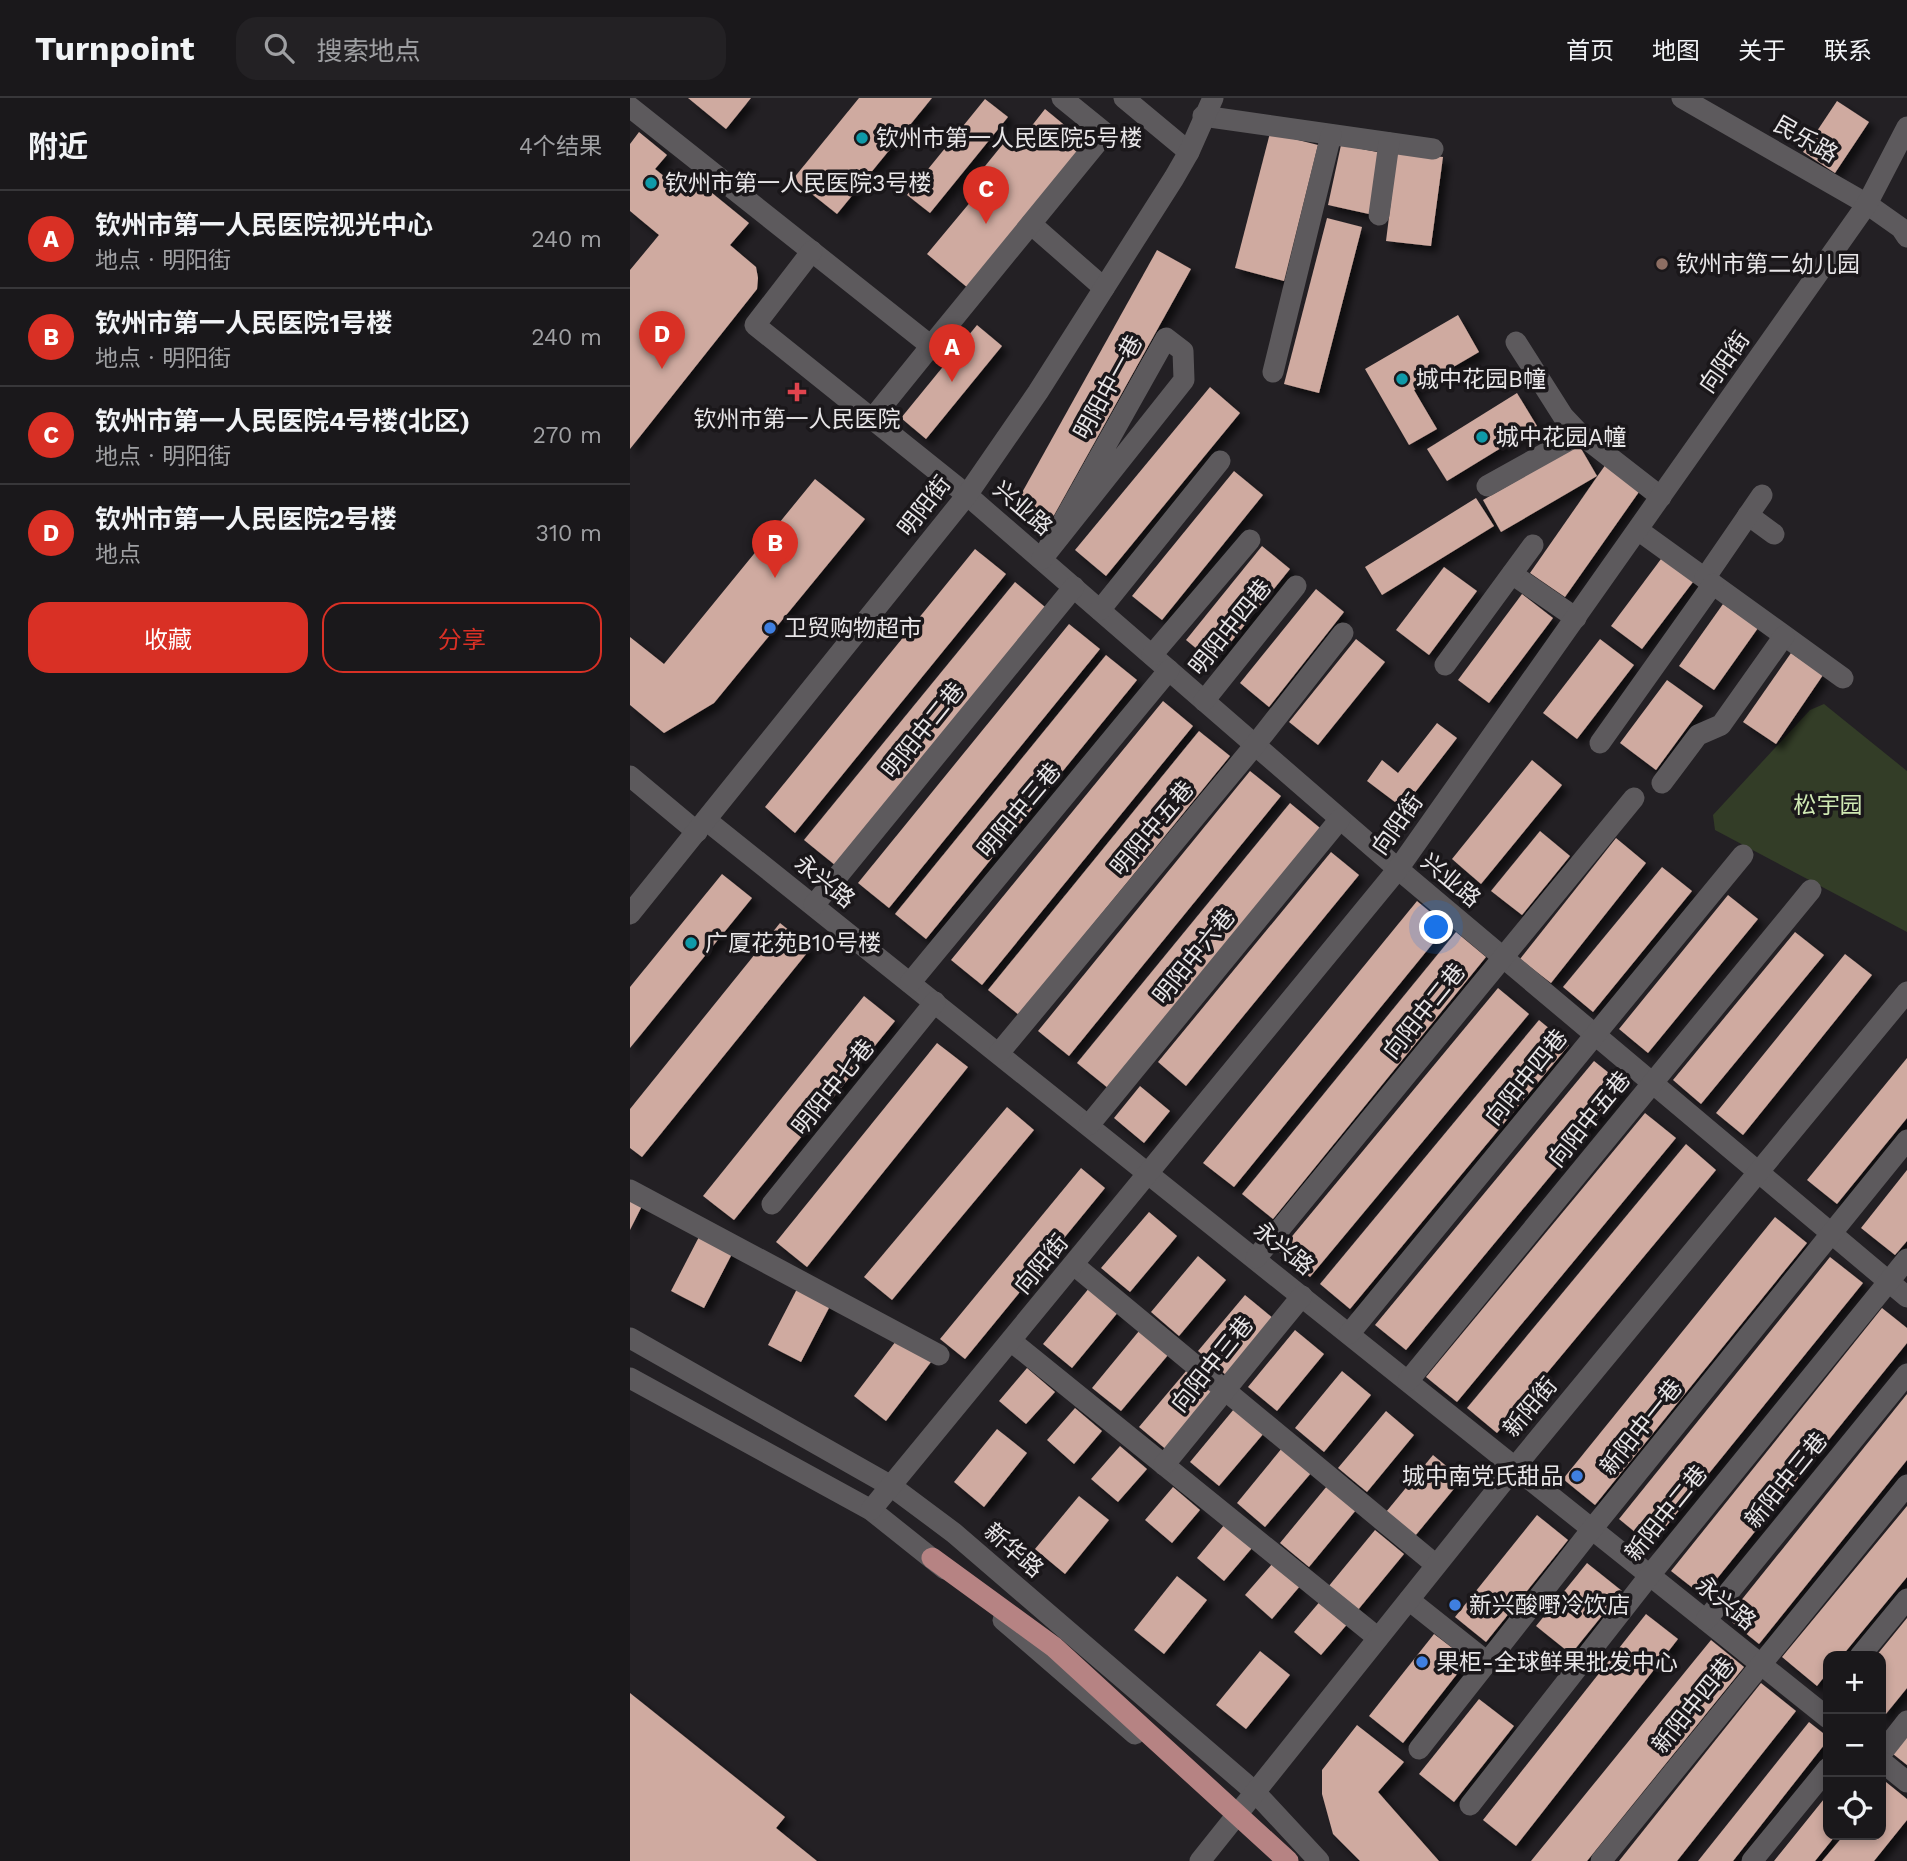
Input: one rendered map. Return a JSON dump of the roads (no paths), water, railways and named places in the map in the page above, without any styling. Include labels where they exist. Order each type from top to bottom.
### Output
[{"type":"main road","points":[[932,1558],[1054,1647],[1288,1861]]},
{"type":"street","points":[[872,419],[1105,133],[1062,98]]},
{"type":"street","points":[[1124,98],[1189,152]]},
{"type":"street","name":"民乐路","points":[[1682,98],[1867,204],[1901,228],[1907,237]]},
{"type":"street","points":[[630,107],[931,346]]},
{"type":"street","points":[[1208,107],[1331,135],[1433,149]]},
{"type":"street","name":"明阳街","points":[[630,914],[967,495],[1038,392],[1189,152],[1208,107]]},
{"type":"street","name":"向阳街","points":[[871,1510],[1398,869],[1867,204],[1907,127]]},
{"type":"street","points":[[1273,372],[1331,135]]},
{"type":"street","points":[[1379,215],[1389,143]]},
{"type":"street","points":[[1031,224],[1104,288]]},
{"type":"street","name":"兴业路","points":[[812,251],[755,325],[967,495],[1398,869],[1907,1297]]},
{"type":"street","name":"明阳中一巷","points":[[1166,338],[1184,352],[1184,380],[1042,559],[1166,338]]},
{"type":"street","points":[[1516,342],[1563,416],[1580,434],[1661,497]]},
{"type":"street","points":[[1487,486],[1580,434]]},
{"type":"street","points":[[1100,610],[1220,461]]},
{"type":"street","points":[[1600,743],[1709,581],[1762,495]]},
{"type":"street","points":[[1748,515],[1774,534]]},
{"type":"street","points":[[1638,530],[1843,678]]},
{"type":"street","points":[[1152,655],[1250,540]]},
{"type":"street","points":[[1445,665],[1533,545]]},
{"type":"street","points":[[1511,574],[1576,618]]},
{"type":"street","name":"明阳中四巷","points":[[1204,701],[1296,586]]},
{"type":"street","name":"明阳中二巷","points":[[814,905],[1074,587]]},
{"type":"street","name":"明阳中五巷","points":[[999,1053],[1255,745],[1343,633]]},
{"type":"street","points":[[1662,783],[1698,735],[1721,724],[1784,636]]},
{"type":"street","name":"明阳中三巷","points":[[910,983],[1169,670]]},
{"type":"street","name":"永兴路","points":[[630,776],[814,905],[1760,1664],[1823,1707]]},
{"type":"street","name":"向阳中二巷","points":[[1256,1258],[1634,798]]},
{"type":"street","name":"明阳中六巷","points":[[1089,1125],[1340,819]]},
{"type":"street","name":"向阳中四巷","points":[[1349,1334],[1743,855]]},
{"type":"street","name":"向阳中五巷","points":[[1408,1381],[1811,890]]},
{"type":"street","name":"新阳街","points":[[1200,1861],[1515,1467],[1907,992]]},
{"type":"street","name":"明阳中七巷","points":[[772,1204],[935,1002]]},
{"type":"street","name":"新阳中一巷","points":[[1419,1749],[1592,1528],[1907,1140]]},
{"type":"street","points":[[630,1190],[939,1355]]},
{"type":"street","name":"新阳中二巷","points":[[1470,1805],[1650,1575],[1907,1259]]},
{"type":"street","points":[[1074,1265],[1436,1565]]},
{"type":"street","name":"向阳中三巷","points":[[1164,1465],[1302,1296]]},
{"type":"street","name":"新华路","points":[[630,1338],[891,1486],[954,1533],[1255,1792],[1319,1861]]},
{"type":"street","points":[[1011,1341],[1378,1638]]},
{"type":"street","name":"新阳中三巷","points":[[1706,1620],[1907,1374]]},
{"type":"street","points":[[630,1378],[871,1510],[932,1558],[1233,1820],[1273,1861]]},
{"type":"street","name":"新阳中四巷","points":[[1601,1861],[1907,1485]]},
{"type":"street","points":[[1864,1651],[1907,1599]]},
{"type":"street","points":[[1409,1600],[1487,1662]]},
{"type":"street","points":[[1886,1748],[1907,1721]]},
{"type":"street","points":[[1886,1765],[1907,1782]]},
{"type":"street","points":[[1752,1861],[1823,1774]]},
{"type":"place","name":"钦州市第一人民医院5号楼","points":[[862,138]]},
{"type":"place","name":"钦州市第一人民医院3号楼","points":[[651,183]]},
{"type":"place","name":"钦州市第一人民医院4号楼(北区)","points":[[986,224]]},
{"type":"place","name":"钦州市第二幼儿园","points":[[1662,264]]},
{"type":"place","name":"钦州市第一人民医院2号楼","points":[[662,369]]},
{"type":"place","name":"城中花园B幢","points":[[1402,379]]},
{"type":"place","name":"钦州市第一人民医院视光中心","points":[[952,382]]},
{"type":"place","name":"钦州市第一人民医院","points":[[797,392]]},
{"type":"place","name":"城中花园A幢","points":[[1482,437]]},
{"type":"place","name":"钦州市第一人民医院1号楼","points":[[775,578]]},
{"type":"place","name":"卫贸购物超市","points":[[770,628]]},
{"type":"place","name":"广厦花苑B10号楼","points":[[691,943]]},
{"type":"place","name":"城中南党氏甜品","points":[[1577,1476]]},
{"type":"place","name":"新兴酸嘢冷饮店","points":[[1455,1605]]},
{"type":"place","name":"果柜-全球鲜果批发中心","points":[[1422,1662]]},
{"type":"park label","name":"松宇园","points":[[1828,805]]}]
